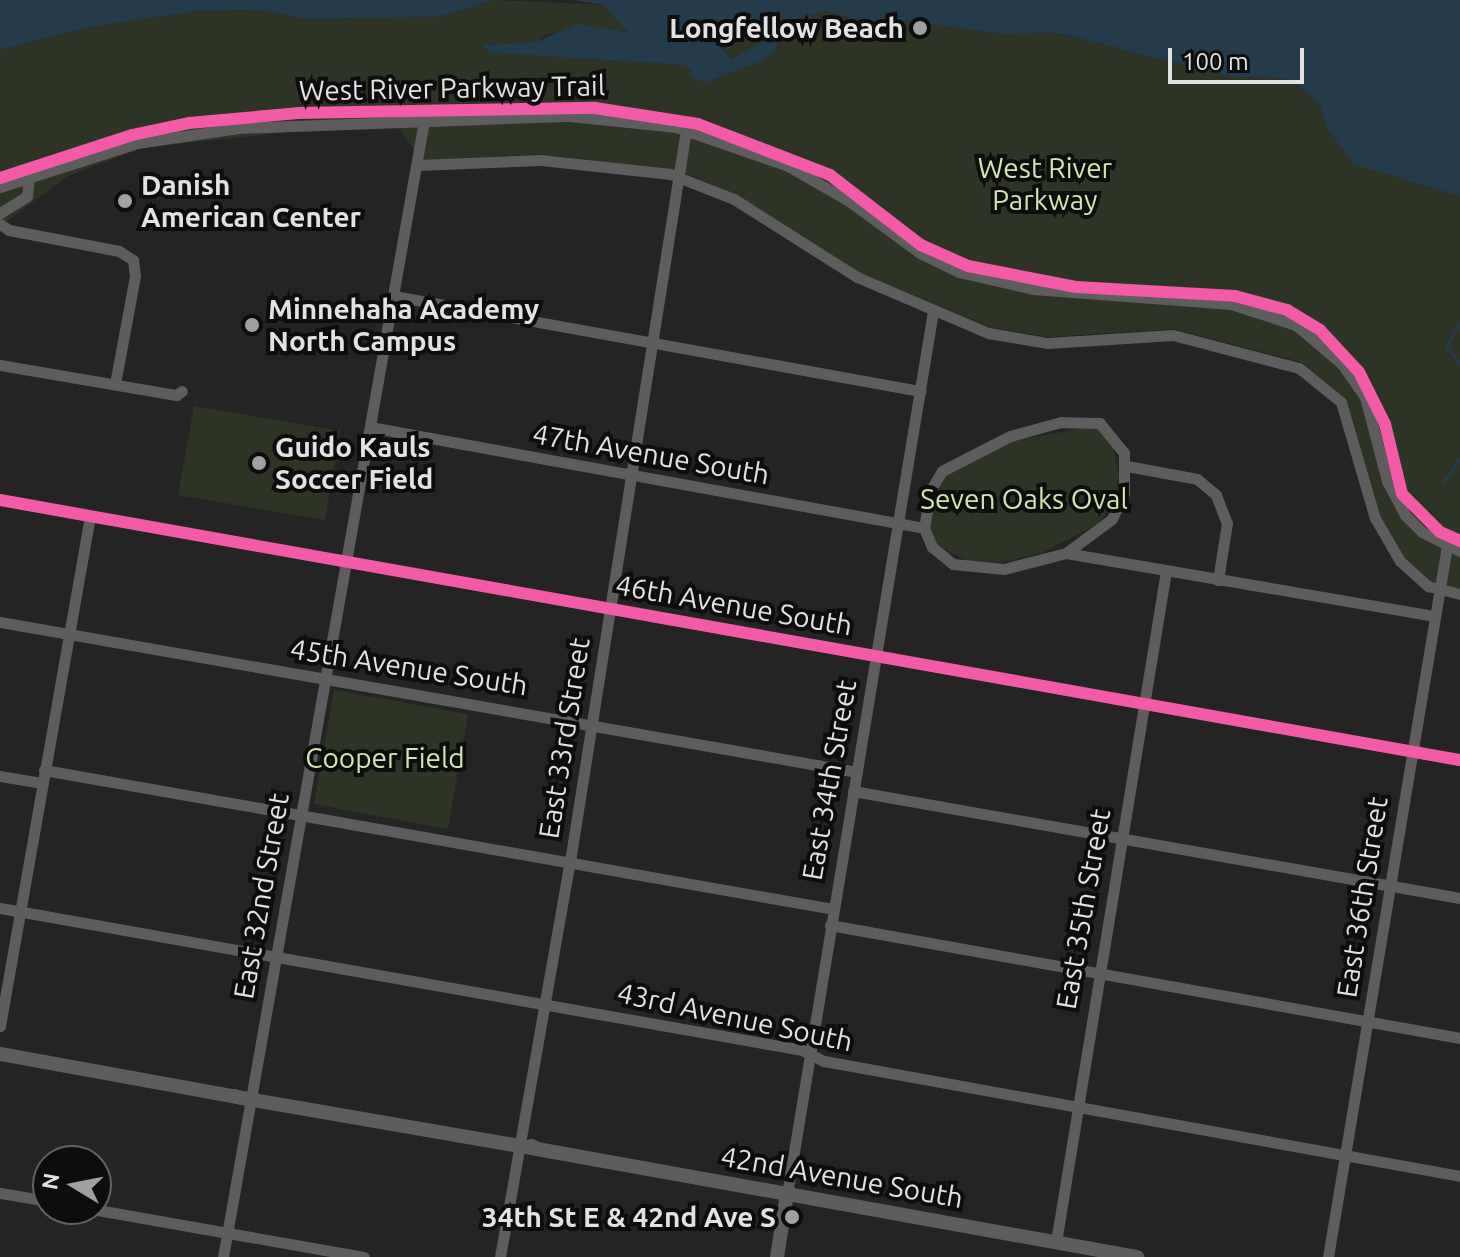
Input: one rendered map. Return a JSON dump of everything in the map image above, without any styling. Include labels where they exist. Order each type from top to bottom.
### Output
[{"type":"street","points":[[0,187],[137,143],[203,131],[424,120],[604,117],[686,130],[788,166],[849,201],[920,253],[959,272],[1033,289],[1231,304],[1296,325],[1325,346],[1358,385],[1375,421],[1395,498],[1422,532],[1460,551]]},
{"type":"street","name":"East 32nd Street","points":[[223,1257],[242,1098],[275,955],[424,120]]},
{"type":"street","name":"East 33rd Street","points":[[500,1257],[528,1147],[544,1003],[686,130]]},
{"type":"street","points":[[417,165],[593,162],[679,176],[734,199],[832,264],[933,311],[1018,339],[1063,342],[1173,335],[1299,368],[1341,402],[1386,540],[1417,578],[1438,591],[1460,594]]},
{"type":"street","points":[[0,213],[27,196],[29,178]]},
{"type":"street","points":[[0,224],[9,230],[119,251],[133,260],[135,276],[115,384]]},
{"type":"street","points":[[394,296],[920,391]]},
{"type":"street","name":"East 34th Street","points":[[777,1257],[933,311]]},
{"type":"street","points":[[0,365],[176,395],[182,391]]},
{"type":"street","points":[[1100,423],[1119,443],[1127,466],[1124,493],[1112,519],[1066,553],[1004,569],[967,567],[937,552],[924,528],[930,491],[942,471],[1037,427],[1100,423]]},
{"type":"street","name":"47th Avenue South","points":[[370,427],[924,528]]},
{"type":"street","points":[[1127,466],[1197,479],[1216,495],[1227,523],[1218,580]]},
{"type":"street","name":"46th Avenue South","points":[[0,500],[1460,760]]},
{"type":"street","points":[[0,1026],[90,516]]},
{"type":"street","name":"East 36th Street","points":[[1328,1257],[1447,546]]},
{"type":"street","points":[[1066,553],[1434,616]]},
{"type":"street","name":"East 35th Street","points":[[1055,1250],[1166,571]]},
{"type":"street","name":"45th Avenue South","points":[[0,622],[591,722],[857,772]]},
{"type":"street","points":[[44,770],[833,909]]},
{"type":"street","points":[[0,776],[42,783]]},
{"type":"street","points":[[853,791],[1460,898]]},
{"type":"street","name":"43rd Avenue South","points":[[0,908],[544,1003],[811,1054],[824,1061],[1460,1176]]},
{"type":"street","points":[[830,925],[1460,1038]]},
{"type":"street","name":"42nd Avenue South","points":[[0,1054],[787,1194],[1055,1250],[1137,1257]]},
{"type":"street","points":[[0,1193],[32,1198]]},
{"type":"street","points":[[112,1213],[364,1257]]},
{"type":"green space","name":"West River Parkway","points":[[495,0],[604,5],[627,31],[587,29],[546,34],[537,42],[483,45],[492,53],[683,65],[691,70],[692,77],[705,83],[762,61],[775,51],[781,32],[732,59],[720,45],[728,40],[825,11],[873,23],[901,20],[1003,34],[1057,33],[1232,77],[1282,78],[1301,87],[1319,104],[1326,126],[1460,196],[1460,589],[1432,581],[1405,558],[1381,516],[1346,399],[1301,362],[1174,329],[1048,337],[990,327],[859,272],[736,194],[680,171],[541,154],[422,160],[398,128],[324,128],[142,148],[68,176],[0,226],[0,50],[90,27],[198,11],[261,10],[304,19],[437,17]]},
{"type":"green space","name":"Guido Kauls Soccer Field","points":[[194,406],[340,431],[325,520],[178,495]]},
{"type":"green space","name":"Seven Oaks Oval","points":[[1089,427],[1100,430],[1113,444],[1119,478],[1113,504],[1098,524],[1042,553],[1003,562],[968,561],[937,545],[929,528],[930,512],[946,474],[1013,441]]},
{"type":"green space","name":"Cooper Field","points":[[334,690],[468,714],[448,829],[314,804]]},
{"type":"water","points":[[0,0],[495,0],[437,17],[304,19],[261,10],[198,11],[90,27],[0,50]]},
{"type":"water","points":[[574,0],[1460,0],[1460,196],[1353,164],[1326,126],[1319,104],[1301,87],[1282,78],[1232,77],[1058,33],[1003,34],[901,20],[873,23],[825,11],[728,40],[720,46],[732,59],[782,31],[775,51],[762,61],[705,83],[691,77],[691,70],[683,65],[491,53],[482,45],[536,42],[577,24],[627,32],[604,5]]},
{"type":"waterway","points":[[1460,323],[1446,346],[1460,363]]},
{"type":"waterway","points":[[1443,482],[1460,459]]},
{"type":"cycle path","name":"West River Parkway Trail","points":[[0,178],[132,135],[189,123],[298,113],[595,108],[698,124],[830,175],[921,245],[968,266],[1076,287],[1235,296],[1287,310],[1320,330],[1359,372],[1385,424],[1402,494],[1440,532],[1460,541]]},
{"type":"cycle path","points":[[0,500],[1460,760]]},
{"type":"place","name":"Longfellow Beach","points":[[920,28]]},
{"type":"place","name":"Danish American Center","points":[[125,201]]},
{"type":"place","name":"Minnehaha Academy North Campus","points":[[252,325]]},
{"type":"place","name":"Guido Kauls Soccer Field","points":[[259,463]]},
{"type":"place","name":"34th St E & 42nd Ave S","points":[[792,1217]]}]
